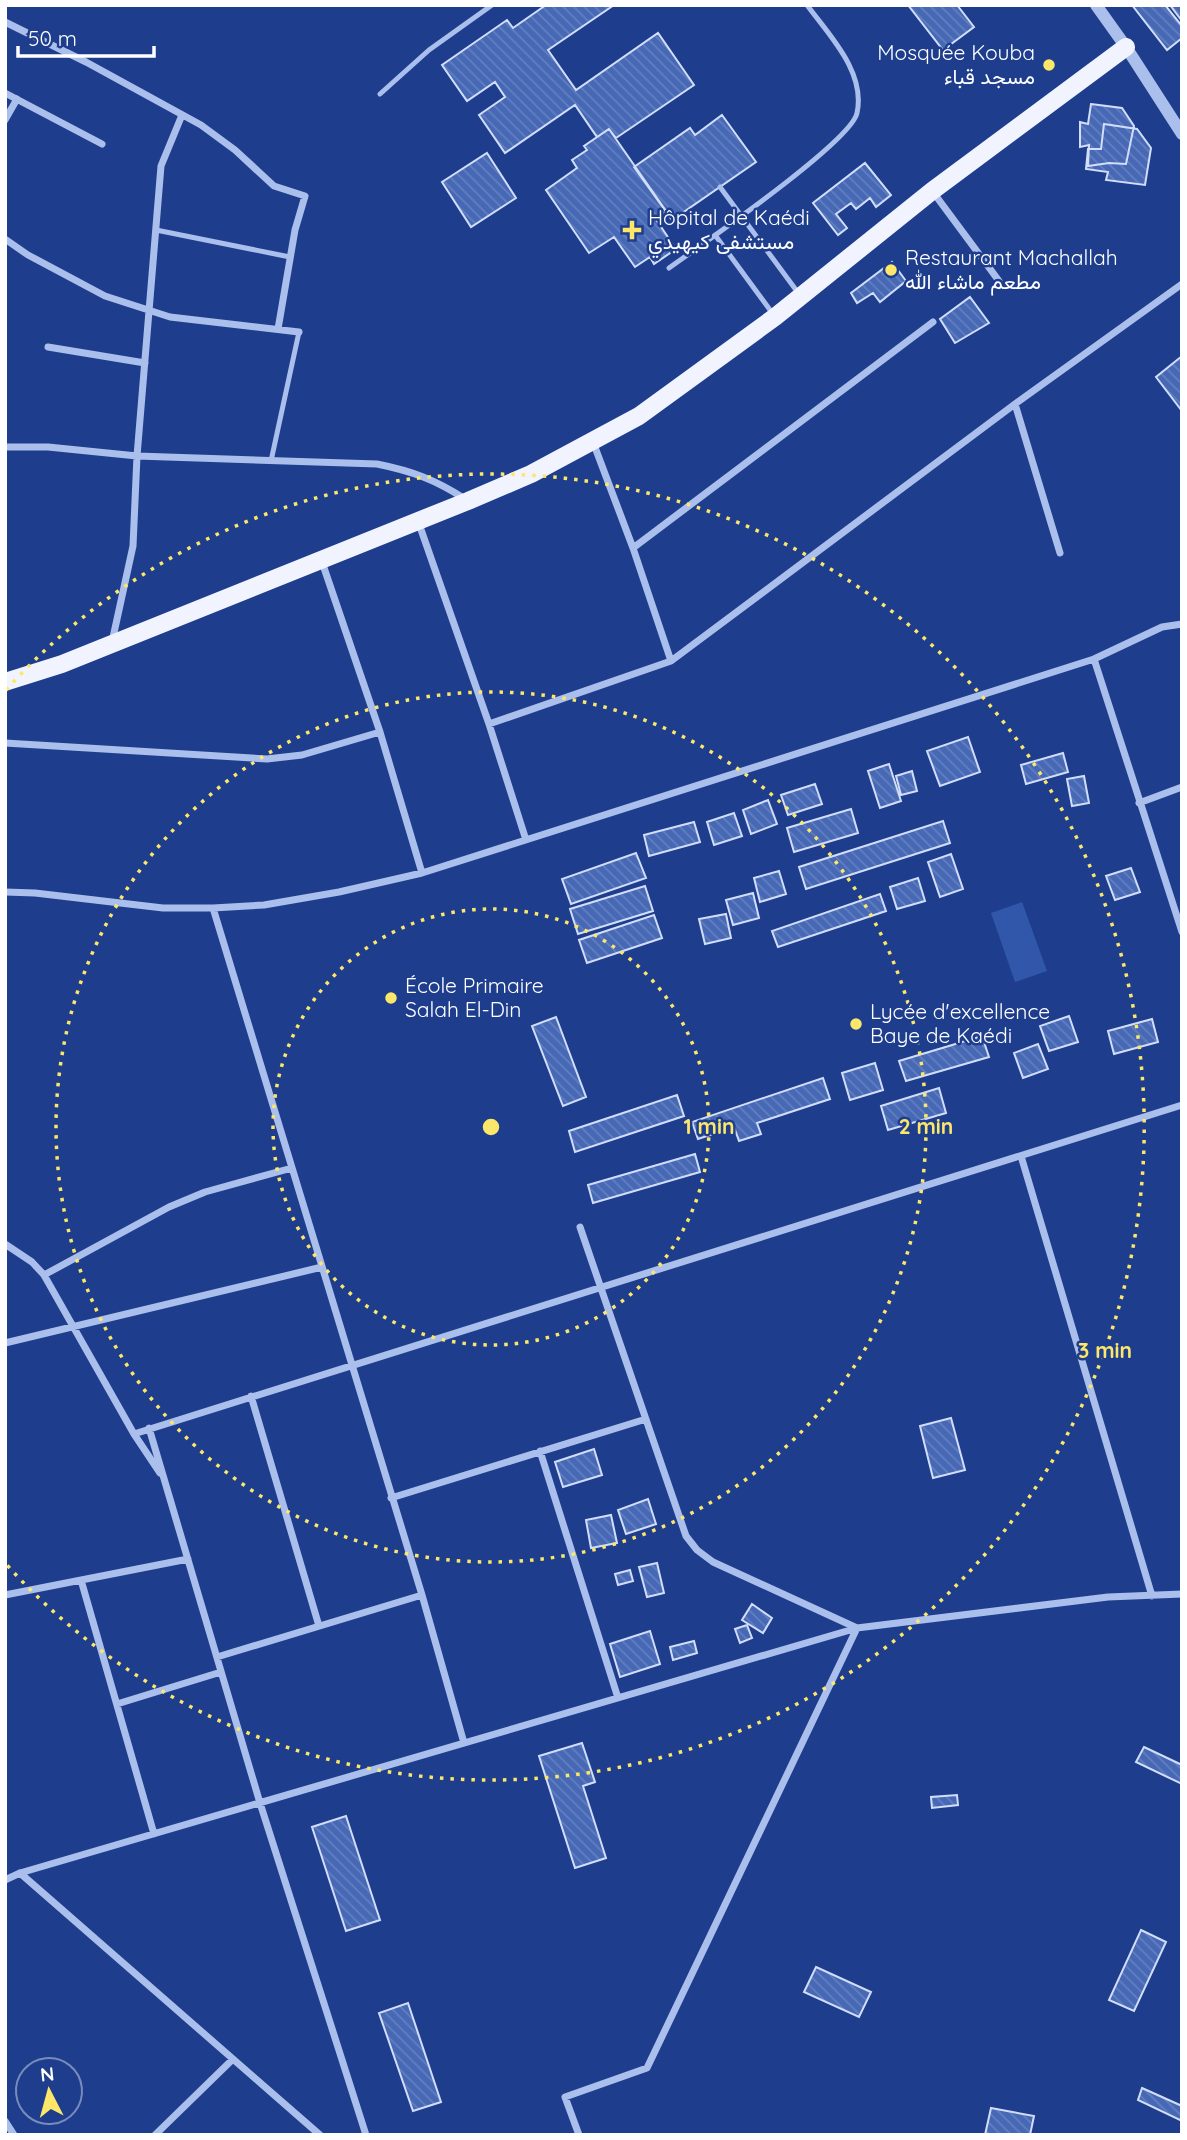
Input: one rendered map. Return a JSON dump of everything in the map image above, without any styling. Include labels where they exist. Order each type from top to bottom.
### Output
[{"type":"main road","points":[[5,682],[62,664],[468,501],[531,474],[639,416],[775,317],[932,191],[1126,47]]},
{"type":"street","points":[[1096,5],[1182,135]]},
{"type":"street","points":[[5,22],[86,62],[201,125],[274,186],[305,196],[295,230],[278,329]]},
{"type":"street","points":[[5,93],[102,144]]},
{"type":"street","points":[[5,120],[17,99]]},
{"type":"street","points":[[111,644],[133,546],[137,456],[161,166],[183,115]]},
{"type":"street","points":[[932,191],[999,281]]},
{"type":"street","points":[[5,239],[28,255],[105,296],[170,317],[299,332]]},
{"type":"street","points":[[489,724],[671,661],[1014,404],[1182,284]]},
{"type":"street","points":[[633,548],[933,322]]},
{"type":"street","points":[[48,347],[145,363]]},
{"type":"street","points":[[1014,404],[1060,552]]},
{"type":"street","points":[[593,442],[633,548],[671,661]]},
{"type":"street","points":[[5,447],[48,447],[137,456],[377,464],[432,479],[468,501]]},
{"type":"street","points":[[418,520],[526,840]]},
{"type":"street","points":[[320,559],[380,732],[422,873]]},
{"type":"street","points":[[5,892],[163,908],[213,908],[306,899],[422,873],[1094,659],[1162,627],[1182,624]]},
{"type":"street","points":[[1094,659],[1182,932]]},
{"type":"street","points":[[5,743],[267,759],[302,755],[380,732]]},
{"type":"street","points":[[1139,803],[1182,787]]},
{"type":"street","points":[[213,908],[422,1595],[464,1743]]},
{"type":"street","points":[[134,1434],[1182,1105]]},
{"type":"street","points":[[1020,1156],[1152,1596]]},
{"type":"street","points":[[44,1275],[189,1198],[292,1168]]},
{"type":"street","points":[[580,1227],[686,1536],[697,1550],[713,1562],[857,1628]]},
{"type":"street","points":[[5,1244],[32,1262],[44,1275],[134,1434],[164,1480]]},
{"type":"street","points":[[5,1343],[322,1267]]},
{"type":"street","points":[[251,1396],[319,1626]]},
{"type":"street","points":[[391,1498],[646,1419]]},
{"type":"street","points":[[149,1428],[260,1802],[366,2135]]},
{"type":"street","points":[[540,1451],[618,1698]]},
{"type":"street","points":[[5,1595],[188,1559]]},
{"type":"street","points":[[81,1580],[154,1834]]},
{"type":"street","points":[[5,1880],[20,1873],[260,1802],[857,1628],[1084,1600],[1182,1594]]},
{"type":"street","points":[[217,1657],[422,1595]]},
{"type":"street","points":[[579,2135],[565,2097],[647,2068],[857,1628]]},
{"type":"street","points":[[117,1704],[221,1672]]},
{"type":"street","points":[[20,1873],[320,2135]]},
{"type":"street","points":[[155,2135],[233,2059]]},
{"type":"street","points":[[5,2121],[14,2135]]},
{"type":"lane","points":[[380,94],[429,50],[492,5]]},
{"type":"lane","points":[[670,268],[742,216],[834,143],[851,125],[857,113],[855,78],[844,54],[807,5]]},
{"type":"lane","points":[[720,187],[801,296]]},
{"type":"lane","points":[[156,230],[290,257]]},
{"type":"lane","points":[[715,235],[775,317]]},
{"type":"lane","points":[[271,461],[299,332]]},
{"type":"shaded area","points":[[1022,902],[1047,971],[1015,982],[991,913]]},
{"type":"building","points":[[546,5],[614,5],[548,50],[576,90],[658,33],[694,85],[616,138],[609,129],[597,137],[575,105],[505,153],[479,115],[505,97],[495,82],[467,101],[442,65],[507,20],[513,28]]},
{"type":"building","points":[[908,5],[957,5],[974,27],[943,50]]},
{"type":"building","points":[[1132,5],[1165,5],[1182,26],[1182,38],[1167,50]]},
{"type":"building","points":[[1170,5],[1182,5],[1182,21]]},
{"type":"building","points":[[1091,104],[1122,108],[1134,126],[1126,164],[1088,166],[1089,145],[1080,147],[1080,122],[1088,124]]},
{"type":"building","points":[[722,115],[756,162],[672,220],[634,167],[690,128],[695,135]]},
{"type":"building","points":[[1104,124],[1137,129],[1151,148],[1145,185],[1106,180],[1108,172],[1086,169],[1088,149],[1101,149]]},
{"type":"building","points":[[609,129],[666,211],[655,218],[676,249],[654,264],[650,257],[635,267],[614,237],[589,253],[546,190],[577,168],[572,160],[587,150],[584,146]]},
{"type":"building","points":[[487,153],[516,198],[471,227],[442,182]]},
{"type":"building","points":[[865,163],[891,195],[876,207],[870,198],[856,209],[851,203],[836,214],[847,228],[838,235],[813,203]]},
{"type":"building","points":[[892,262],[906,281],[880,302],[873,293],[857,303],[851,293]]},
{"type":"building","points":[[970,297],[989,323],[955,343],[940,319]]},
{"type":"building","points":[[1182,356],[1182,411],[1156,377]]},
{"type":"building","points":[[968,737],[980,772],[940,786],[927,751]]},
{"type":"building","points":[[1063,753],[1068,772],[1026,784],[1021,765]]},
{"type":"building","points":[[889,764],[901,801],[880,808],[868,771]]},
{"type":"building","points":[[912,771],[917,791],[901,795],[896,776]]},
{"type":"building","points":[[1084,776],[1089,803],[1072,806],[1067,779]]},
{"type":"building","points":[[815,784],[822,804],[788,815],[781,795]]},
{"type":"building","points":[[768,800],[777,824],[751,834],[743,810]]},
{"type":"building","points":[[851,809],[858,833],[794,852],[787,828]]},
{"type":"building","points":[[734,813],[742,836],[714,845],[707,822]]},
{"type":"building","points":[[943,821],[950,843],[806,889],[799,867]]},
{"type":"building","points":[[694,822],[700,842],[649,856],[644,835]]},
{"type":"building","points":[[636,853],[646,878],[571,904],[562,879]]},
{"type":"building","points":[[951,854],[963,889],[940,897],[928,862]]},
{"type":"building","points":[[1131,868],[1140,892],[1115,900],[1106,876]]},
{"type":"building","points":[[779,871],[786,894],[760,902],[754,878]]},
{"type":"building","points":[[918,878],[925,901],[897,909],[890,887]]},
{"type":"building","points":[[645,886],[653,911],[578,934],[570,909]]},
{"type":"building","points":[[753,893],[759,918],[733,925],[726,900]]},
{"type":"building","points":[[880,894],[886,911],[778,947],[772,931]]},
{"type":"building","points":[[726,914],[731,938],[705,944],[699,919]]},
{"type":"building","points":[[654,915],[662,938],[587,963],[579,940]]},
{"type":"building","points":[[1069,1016],[1078,1042],[1049,1051],[1040,1026]]},
{"type":"building","points":[[556,1017],[586,1097],[563,1106],[532,1026]]},
{"type":"building","points":[[1152,1019],[1158,1042],[1114,1054],[1108,1031]]},
{"type":"building","points":[[982,1036],[989,1057],[906,1081],[899,1061]]},
{"type":"building","points":[[1038,1044],[1048,1069],[1023,1078],[1014,1053]]},
{"type":"building","points":[[875,1063],[883,1090],[850,1100],[842,1073]]},
{"type":"building","points":[[823,1078],[830,1099],[757,1123],[761,1134],[739,1141],[734,1127],[698,1139],[692,1122]]},
{"type":"building","points":[[939,1088],[946,1113],[888,1130],[881,1106]]},
{"type":"building","points":[[677,1095],[684,1116],[575,1152],[569,1131]]},
{"type":"building","points":[[695,1154],[700,1172],[593,1203],[588,1185]]},
{"type":"building","points":[[951,1418],[965,1470],[933,1478],[920,1426]]},
{"type":"building","points":[[594,1449],[602,1475],[563,1487],[555,1462]]},
{"type":"building","points":[[648,1499],[656,1524],[626,1534],[618,1510]]},
{"type":"building","points":[[611,1515],[617,1543],[591,1548],[586,1520]]},
{"type":"building","points":[[657,1563],[664,1593],[647,1597],[639,1567]]},
{"type":"building","points":[[630,1570],[633,1581],[618,1585],[615,1574]]},
{"type":"building","points":[[752,1604],[772,1618],[763,1633],[742,1620]]},
{"type":"building","points":[[747,1625],[752,1638],[740,1643],[735,1629]]},
{"type":"building","points":[[650,1631],[660,1664],[620,1677],[610,1644]]},
{"type":"building","points":[[694,1641],[697,1653],[673,1660],[670,1647]]},
{"type":"building","points":[[582,1743],[595,1782],[583,1786],[606,1858],[575,1868],[539,1756]]},
{"type":"building","points":[[1144,1747],[1182,1765],[1182,1784],[1136,1762]]},
{"type":"building","points":[[957,1795],[958,1805],[932,1808],[931,1797]]},
{"type":"building","points":[[346,1816],[380,1920],[346,1931],[312,1827]]},
{"type":"building","points":[[1141,1930],[1166,1942],[1134,2011],[1109,2000]]},
{"type":"building","points":[[816,1967],[871,1992],[859,2017],[804,1992]]},
{"type":"building","points":[[408,2003],[441,2102],[413,2111],[379,2013]]},
{"type":"building","points":[[1142,2088],[1182,2106],[1182,2121],[1138,2100]]},
{"type":"building","points":[[991,2108],[1034,2116],[1030,2135],[985,2135]]},
{"type":"place","name":"Mosquée Kouba مسجد قباء","points":[[1049,65]]},
{"type":"place","name":"Hôpital de Kaédi مستشفى كيهيدي","points":[[632,230]]},
{"type":"place","name":"Restaurant Machallah مطعم ماشاء الله","points":[[891,270]]},
{"type":"place","name":"École Primaire Salah El-Din","points":[[391,998]]},
{"type":"place","name":"Lycée d'excellence Baye de Kaédi","points":[[856,1024]]}]
